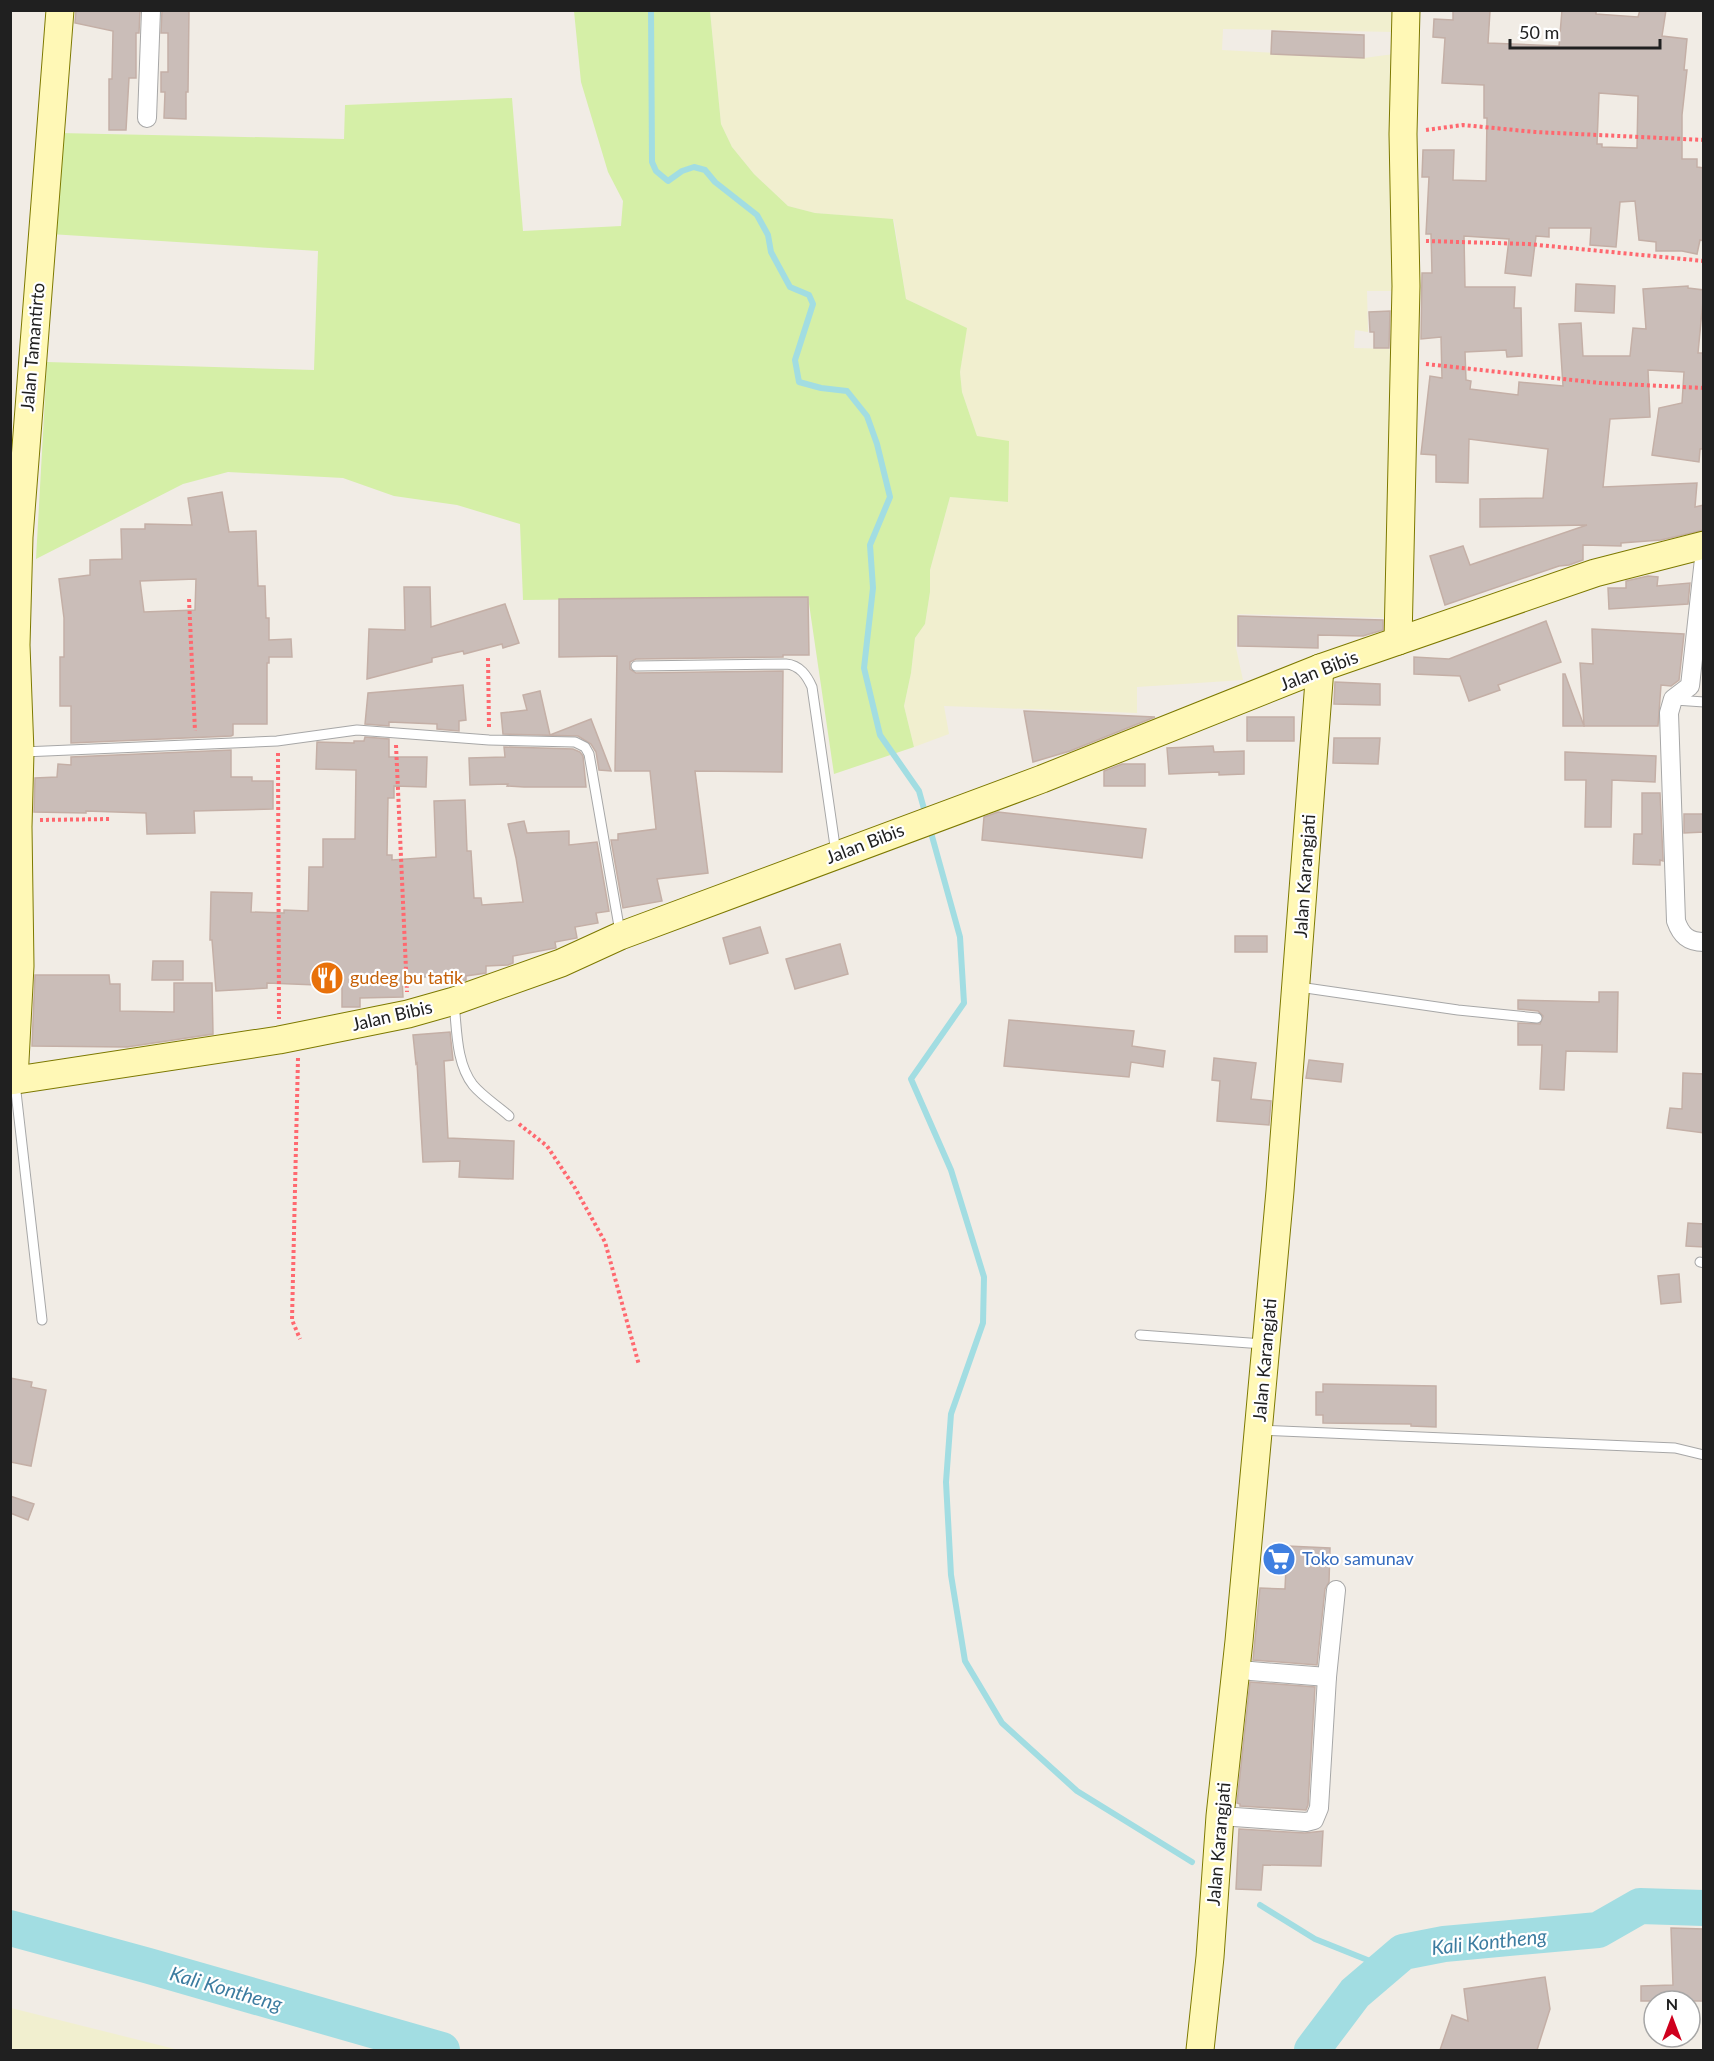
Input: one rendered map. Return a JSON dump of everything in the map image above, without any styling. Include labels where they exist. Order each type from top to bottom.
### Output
[{"type":"street","name":"Jalan Tamantirto","points":[[12,1081],[19,977],[20,752],[16,645],[19,537],[60,10]]},
{"type":"street","points":[[147,118],[151,10]]},
{"type":"street","points":[[1398,641],[1404,362],[1403,134],[1406,10]]},
{"type":"street","name":"Jalan Bibis","points":[[12,1081],[289,1038],[408,1014],[454,1001],[561,963],[620,936],[1042,779],[1320,668],[1594,573],[1704,545]]},
{"type":"street","points":[[1704,559],[1690,686],[1672,699],[1669,713],[1676,921],[1680,932],[1685,937],[1704,942]]},
{"type":"street","name":"Jalan Karangjati","points":[[1200,2050],[1210,1957],[1220,1816],[1259,1430],[1297,986],[1320,668]]},
{"type":"street","points":[[1220,1816],[1306,1822],[1314,1820],[1319,1808],[1327,1677],[1336,1590]]},
{"type":"street","points":[[1236,1668],[1327,1677]]},
{"type":"lane","points":[[636,666],[792,664],[804,673],[812,687],[836,856]]},
{"type":"lane","points":[[1672,699],[1704,702]]},
{"type":"lane","points":[[20,752],[278,741],[357,730],[489,740],[574,742],[585,747],[589,754],[620,936]]},
{"type":"lane","points":[[1297,986],[1458,1010],[1537,1018]]},
{"type":"lane","points":[[454,1001],[460,1055],[466,1072],[474,1086],[509,1116]]},
{"type":"lane","points":[[12,1081],[42,1320]]},
{"type":"lane","points":[[1140,1335],[1266,1344]]},
{"type":"lane","points":[[1259,1430],[1675,1448],[1704,1455]]},
{"type":"path","points":[[1403,134],[1463,125],[1535,132],[1704,140]]},
{"type":"path","points":[[1405,240],[1528,244],[1704,261]]},
{"type":"path","points":[[1404,362],[1600,382],[1704,388]]},
{"type":"path","points":[[189,599],[196,744]]},
{"type":"path","points":[[488,658],[489,740]]},
{"type":"path","points":[[396,732],[408,1014]]},
{"type":"path","points":[[278,741],[289,1038],[292,1320],[300,1339]]},
{"type":"path","points":[[19,821],[111,819]]},
{"type":"path","points":[[509,1116],[547,1146],[575,1188],[605,1242],[639,1365]]},
{"type":"shaded area","points":[[710,11],[1396,11],[1396,32],[1223,29],[1222,50],[1364,58],[1394,54],[1399,291],[1367,291],[1368,332],[1355,330],[1354,348],[1396,349],[1390,618],[1238,614],[1236,648],[1243,680],[1137,687],[1137,713],[944,706],[949,734],[914,747],[904,706],[915,638],[925,624],[930,592],[930,570],[950,497],[1008,502],[977,436],[962,392],[960,372],[966,328],[906,299],[894,220],[815,213],[788,206],[754,174],[732,147],[721,124]]},
{"type":"shaded area","points":[[11,2008],[179,2050],[11,2050]]},
{"type":"green space","points":[[574,11],[710,11],[721,124],[732,147],[754,174],[788,206],[815,213],[893,219],[906,299],[967,328],[960,372],[962,392],[977,436],[1009,441],[1008,502],[950,497],[930,570],[930,592],[925,624],[915,638],[904,706],[914,747],[834,774],[808,597],[523,600],[520,524],[457,505],[394,496],[343,478],[228,472],[183,484],[36,559],[47,362],[314,370],[318,251],[50,234],[59,133],[344,139],[345,105],[512,98],[523,231],[621,226],[623,201],[608,172],[581,82]]},
{"type":"building","points":[[76,10],[140,10],[139,33],[136,33],[136,78],[129,78],[126,130],[109,130],[109,79],[112,79],[113,31],[75,23]]},
{"type":"building","points":[[162,10],[189,10],[186,119],[164,118],[165,92],[161,92],[161,72],[168,72],[168,33],[161,33]]},
{"type":"building","points":[[1453,10],[1490,11],[1488,43],[1559,46],[1562,10],[1596,10],[1596,14],[1638,17],[1640,10],[1666,10],[1662,36],[1687,39],[1684,70],[1687,70],[1682,115],[1682,159],[1697,159],[1697,167],[1704,168],[1704,241],[1700,240],[1697,254],[1682,251],[1656,251],[1656,242],[1639,240],[1635,201],[1620,202],[1616,247],[1590,245],[1591,228],[1549,228],[1549,237],[1536,236],[1531,276],[1505,273],[1509,239],[1464,236],[1465,287],[1515,287],[1514,308],[1521,308],[1522,356],[1507,357],[1506,350],[1465,352],[1466,380],[1471,381],[1470,389],[1518,395],[1519,382],[1563,386],[1559,324],[1581,323],[1583,356],[1630,356],[1633,328],[1646,329],[1643,289],[1688,286],[1688,288],[1704,290],[1698,353],[1704,353],[1704,449],[1700,449],[1699,462],[1652,455],[1659,408],[1682,403],[1684,372],[1648,370],[1650,417],[1610,419],[1603,487],[1697,483],[1695,507],[1704,505],[1704,530],[1661,540],[1621,543],[1621,546],[1583,545],[1583,560],[1445,605],[1430,556],[1463,546],[1470,565],[1587,525],[1480,527],[1480,499],[1543,498],[1548,449],[1469,439],[1468,483],[1436,482],[1436,455],[1421,454],[1430,376],[1442,378],[1441,337],[1421,339],[1422,273],[1432,273],[1431,234],[1426,234],[1429,177],[1422,177],[1423,150],[1454,150],[1453,180],[1486,181],[1487,118],[1484,118],[1484,85],[1442,83],[1445,38],[1433,37],[1434,19],[1453,20]],"holes":[[[1599,93],[1638,96],[1637,148],[1602,147],[1602,144],[1597,144]]]},
{"type":"building","points":[[1272,31],[1364,35],[1364,58],[1271,54]]},
{"type":"building","points":[[1576,284],[1615,286],[1614,313],[1575,311]]},
{"type":"building","points":[[1390,311],[1389,348],[1374,348],[1374,332],[1370,332],[1369,312]]},
{"type":"building","points":[[222,492],[229,532],[256,531],[258,586],[265,586],[269,640],[291,639],[292,657],[269,657],[269,663],[267,663],[267,724],[233,724],[233,735],[231,736],[71,743],[71,706],[60,706],[60,657],[64,657],[64,618],[59,579],[90,575],[90,560],[122,559],[121,529],[145,529],[145,524],[192,525],[188,498]],"holes":[[[196,579],[195,610],[144,612],[140,581]]]},
{"type":"building","points":[[1648,576],[1658,577],[1657,586],[1690,583],[1688,604],[1609,609],[1608,588],[1626,588],[1626,581]]},
{"type":"building","points":[[404,587],[430,587],[431,627],[505,604],[519,643],[503,648],[502,644],[464,654],[463,651],[432,658],[432,662],[367,679],[369,629],[405,630]]},
{"type":"building","points":[[808,597],[809,655],[636,659],[630,662],[630,669],[636,673],[783,671],[782,772],[695,771],[708,873],[657,879],[662,901],[623,908],[611,840],[618,840],[618,834],[656,829],[650,771],[615,771],[617,656],[559,657],[559,599]]},
{"type":"building","points":[[1238,616],[1383,620],[1383,630],[1363,636],[1318,635],[1318,648],[1238,646]]},
{"type":"building","points":[[1546,621],[1561,662],[1498,685],[1500,690],[1469,701],[1460,676],[1414,674],[1414,657],[1449,659]]},
{"type":"building","points":[[1592,629],[1684,634],[1679,680],[1671,686],[1661,685],[1658,726],[1584,726],[1580,663],[1593,664]]},
{"type":"building","points":[[1563,674],[1565,674],[1584,726],[1563,726]]},
{"type":"building","points":[[1335,682],[1380,684],[1380,705],[1334,704]]},
{"type":"building","points":[[463,685],[466,720],[459,721],[459,731],[437,729],[437,724],[389,722],[389,726],[365,724],[368,693]]},
{"type":"building","points":[[540,691],[550,735],[591,719],[611,771],[599,770],[596,752],[591,744],[578,736],[503,734],[501,713],[527,710],[523,695]]},
{"type":"building","points":[[1024,711],[1155,717],[1070,751],[1033,762]]},
{"type":"building","points":[[1247,717],[1294,717],[1294,741],[1247,741]]},
{"type":"building","points":[[365,737],[389,739],[389,757],[427,757],[426,787],[394,786],[394,798],[388,798],[387,855],[392,855],[392,860],[436,857],[434,801],[465,800],[467,851],[471,851],[474,898],[481,898],[482,905],[523,902],[508,824],[524,821],[527,833],[569,831],[569,845],[597,842],[609,911],[596,913],[598,923],[575,927],[577,938],[555,942],[556,948],[513,956],[513,963],[486,966],[486,973],[466,976],[466,980],[446,982],[446,976],[402,978],[403,997],[360,998],[360,1007],[342,1007],[342,986],[267,983],[267,988],[216,991],[212,940],[210,940],[211,892],[252,893],[251,912],[308,911],[309,867],[323,867],[323,839],[355,839],[356,770],[316,769],[317,742],[354,743],[354,741],[364,741]]},
{"type":"building","points":[[1334,738],[1380,738],[1378,764],[1333,763]]},
{"type":"building","points":[[1213,746],[1214,752],[1244,751],[1244,774],[1219,775],[1219,772],[1169,774],[1167,748]]},
{"type":"building","points":[[504,747],[573,749],[580,752],[583,756],[586,787],[470,785],[469,758],[505,757]]},
{"type":"building","points":[[231,750],[231,777],[252,777],[252,781],[273,781],[273,809],[194,811],[195,833],[147,834],[146,813],[34,812],[35,778],[57,777],[58,764],[71,765],[71,757]]},
{"type":"building","points":[[1565,752],[1656,756],[1655,782],[1612,780],[1611,827],[1585,827],[1586,780],[1565,780]]},
{"type":"building","points":[[1122,764],[1145,764],[1145,786],[1104,786],[1104,771]]},
{"type":"building","points":[[1642,793],[1660,793],[1663,861],[1660,860],[1660,865],[1633,864],[1634,834],[1642,834]]},
{"type":"building","points":[[998,812],[1146,829],[1142,858],[982,840],[984,817]]},
{"type":"building","points":[[1684,814],[1704,814],[1704,832],[1684,833]]},
{"type":"building","points":[[760,927],[768,953],[730,964],[723,938]]},
{"type":"building","points":[[1235,936],[1267,936],[1267,952],[1235,952]]},
{"type":"building","points":[[840,944],[848,974],[795,989],[786,959]]},
{"type":"building","points":[[153,961],[183,961],[183,980],[152,980]]},
{"type":"building","points":[[35,975],[109,975],[110,984],[120,984],[120,1011],[174,1012],[174,983],[212,983],[213,1034],[127,1047],[32,1046]]},
{"type":"building","points":[[1599,992],[1618,992],[1617,1052],[1566,1051],[1564,1090],[1540,1089],[1542,1045],[1518,1045],[1518,1023],[1540,1024],[1543,1016],[1538,1011],[1518,1009],[1518,1000],[1599,1002]]},
{"type":"building","points":[[1009,1020],[1134,1031],[1132,1046],[1165,1051],[1163,1067],[1131,1062],[1129,1077],[1004,1066]]},
{"type":"building","points":[[450,1032],[453,1060],[444,1061],[448,1138],[514,1141],[513,1179],[459,1177],[460,1161],[423,1162],[413,1035]]},
{"type":"building","points":[[1214,1058],[1256,1063],[1251,1099],[1271,1101],[1269,1125],[1217,1121],[1220,1081],[1212,1080]]},
{"type":"building","points":[[1309,1060],[1343,1064],[1341,1082],[1306,1078]]},
{"type":"building","points":[[1683,1073],[1704,1074],[1704,1133],[1667,1128],[1670,1108],[1682,1109]]},
{"type":"building","points":[[1688,1223],[1704,1224],[1704,1247],[1686,1246]]},
{"type":"building","points":[[1679,1274],[1681,1302],[1661,1304],[1658,1276]]},
{"type":"building","points":[[10,1378],[32,1382],[31,1387],[46,1390],[31,1466],[10,1462]]},
{"type":"building","points":[[1323,1384],[1436,1386],[1436,1427],[1411,1426],[1411,1424],[1323,1423],[1323,1415],[1316,1415],[1316,1392],[1323,1392]]},
{"type":"building","points":[[10,1496],[34,1504],[28,1520],[10,1513]]},
{"type":"building","points":[[1287,1546],[1330,1548],[1329,1582],[1325,1589],[1317,1665],[1253,1660],[1260,1588],[1285,1589]]},
{"type":"building","points":[[1250,1682],[1315,1687],[1306,1810],[1240,1806],[1237,1803]]},
{"type":"building","points":[[1239,1829],[1305,1833],[1323,1831],[1321,1866],[1263,1865],[1261,1890],[1236,1889]]},
{"type":"building","points":[[1671,1928],[1704,1929],[1704,2001],[1702,2001],[1702,1989],[1642,1989],[1641,2001],[1641,1986],[1673,1985]]},
{"type":"building","points":[[1545,1977],[1550,2009],[1537,2050],[1440,2050],[1452,2015],[1468,2021],[1464,1989]]},
{"type":"waterway","points":[[651,10],[652,162],[656,171],[668,181],[682,171],[694,167],[705,170],[715,182],[757,215],[768,235],[771,252],[790,287],[809,295],[813,304],[795,360],[799,382],[821,388],[847,391],[867,416],[877,444],[890,497],[870,545],[873,588],[864,668],[880,735],[919,791],[926,816]]},
{"type":"waterway","points":[[930,829],[960,937],[964,1003],[911,1079],[951,1170],[984,1277],[983,1323],[951,1414],[946,1482],[951,1575],[965,1661],[1002,1723],[1077,1791],[1192,1862]]},
{"type":"waterway","points":[[1260,1905],[1315,1939],[1385,1967]]},
{"type":"waterway","name":"Kali Kontheng","points":[[1312,2050],[1355,1993],[1403,1952],[1444,1944],[1598,1930],[1640,1906],[1704,1908]]},
{"type":"waterway","name":"Kali Kontheng","points":[[10,1928],[442,2050]]},
{"type":"place","name":"gudeg bu tatik","points":[[327,978]]},
{"type":"place","name":"Toko samunav","points":[[1279,1559]]}]
